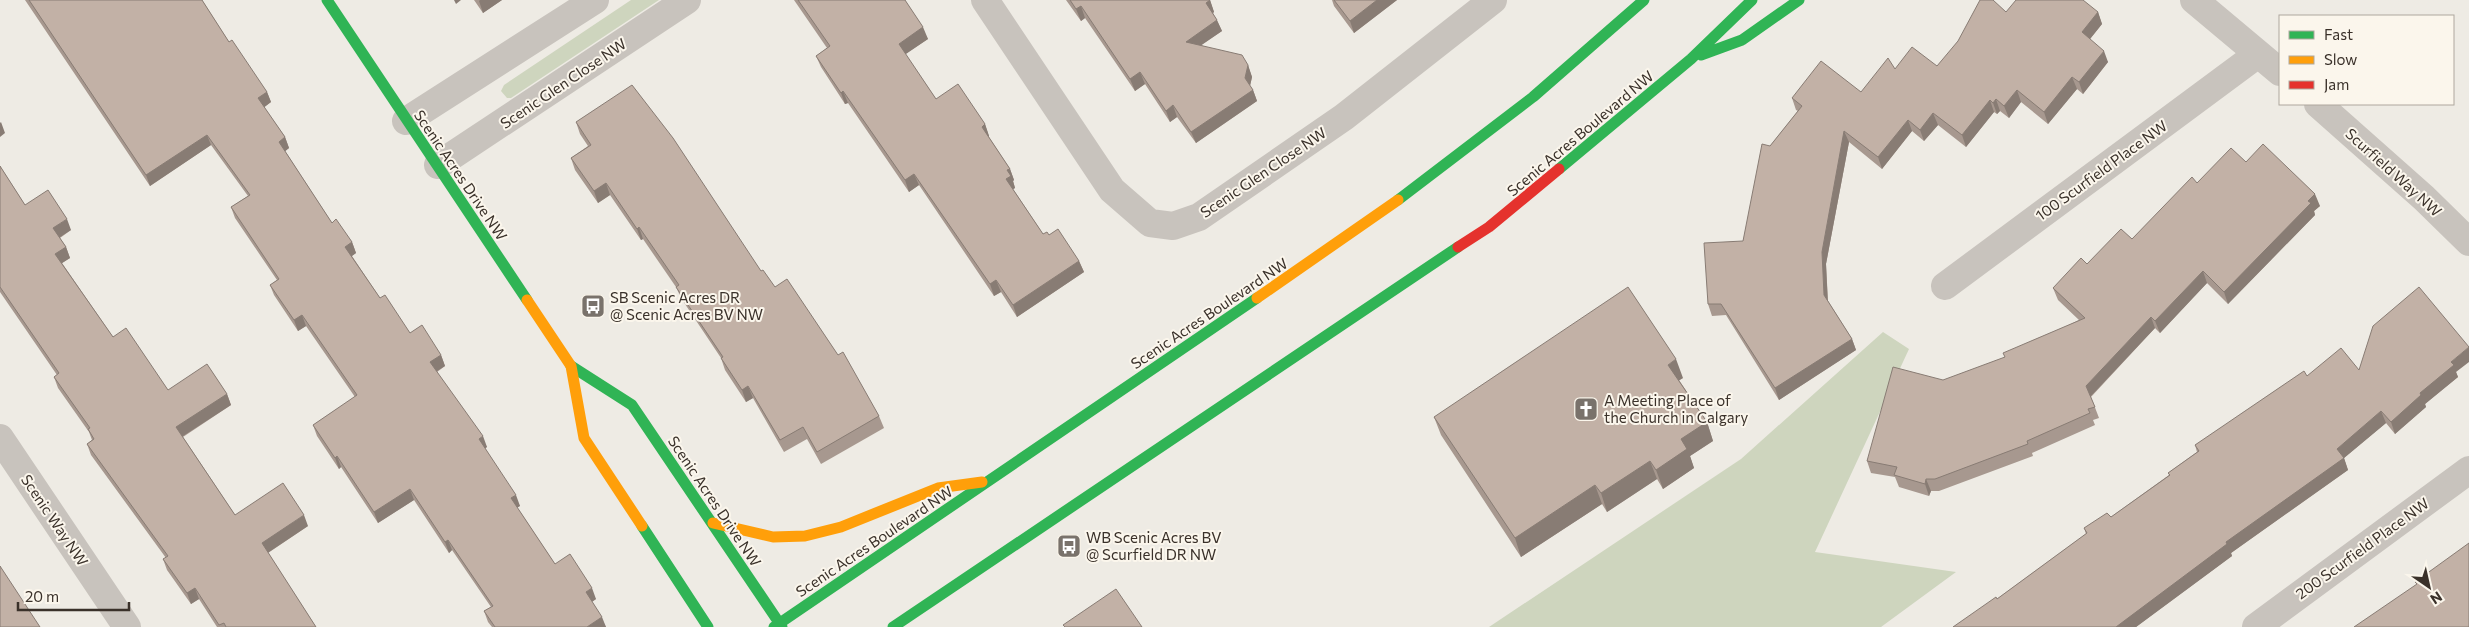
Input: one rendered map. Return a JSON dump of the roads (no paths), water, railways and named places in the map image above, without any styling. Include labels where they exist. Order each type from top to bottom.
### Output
[{"type":"street","name":"Scenic Acres Drive NW","points":[[327,0],[406,121],[438,165],[572,366],[632,405],[713,523],[778,626]]},
{"type":"street","points":[[406,121],[595,0]]},
{"type":"street","name":"Scenic Glen Close NW","points":[[438,165],[687,0]]},
{"type":"street","name":"Scenic Glen Close NW","points":[[986,0],[1112,190],[1150,223],[1173,226],[1199,217],[1344,117],[1493,0]]},
{"type":"street","name":"Scenic Acres Boulevard NW","points":[[778,626],[1385,211],[1533,97],[1644,0]]},
{"type":"street","name":"Scenic Acres Boulevard NW","points":[[894,627],[1155,452],[1293,356],[1489,227],[1691,59],[1752,0]]},
{"type":"street","points":[[1691,59],[1742,40],[1799,0]]},
{"type":"street","points":[[2194,0],[2279,71]]},
{"type":"street","name":"100 Scurfield Place NW","points":[[1945,286],[2258,54]]},
{"type":"street","name":"Scurfield Way NW","points":[[2319,105],[2424,198],[2469,242]]},
{"type":"street","name":"Scenic Acres Drive NW","points":[[572,366],[584,438],[708,627]]},
{"type":"street","name":"Scenic Way NW","points":[[0,438],[127,627]]},
{"type":"street","name":"200 Scurfield Place NW","points":[[2256,627],[2469,470]]},
{"type":"street","points":[[713,523],[773,537],[804,536],[841,527],[938,488],[989,481]]},
{"type":"place","name":"SB Scenic Acres DR @ Scenic Acres BV NW","points":[[593,306]]},
{"type":"place","name":"A Meeting Place of the Church in Calgary","points":[[1586,409]]},
{"type":"place","name":"WB Scenic Acres BV @ Scurfield DR NW","points":[[1069,546]]}]
